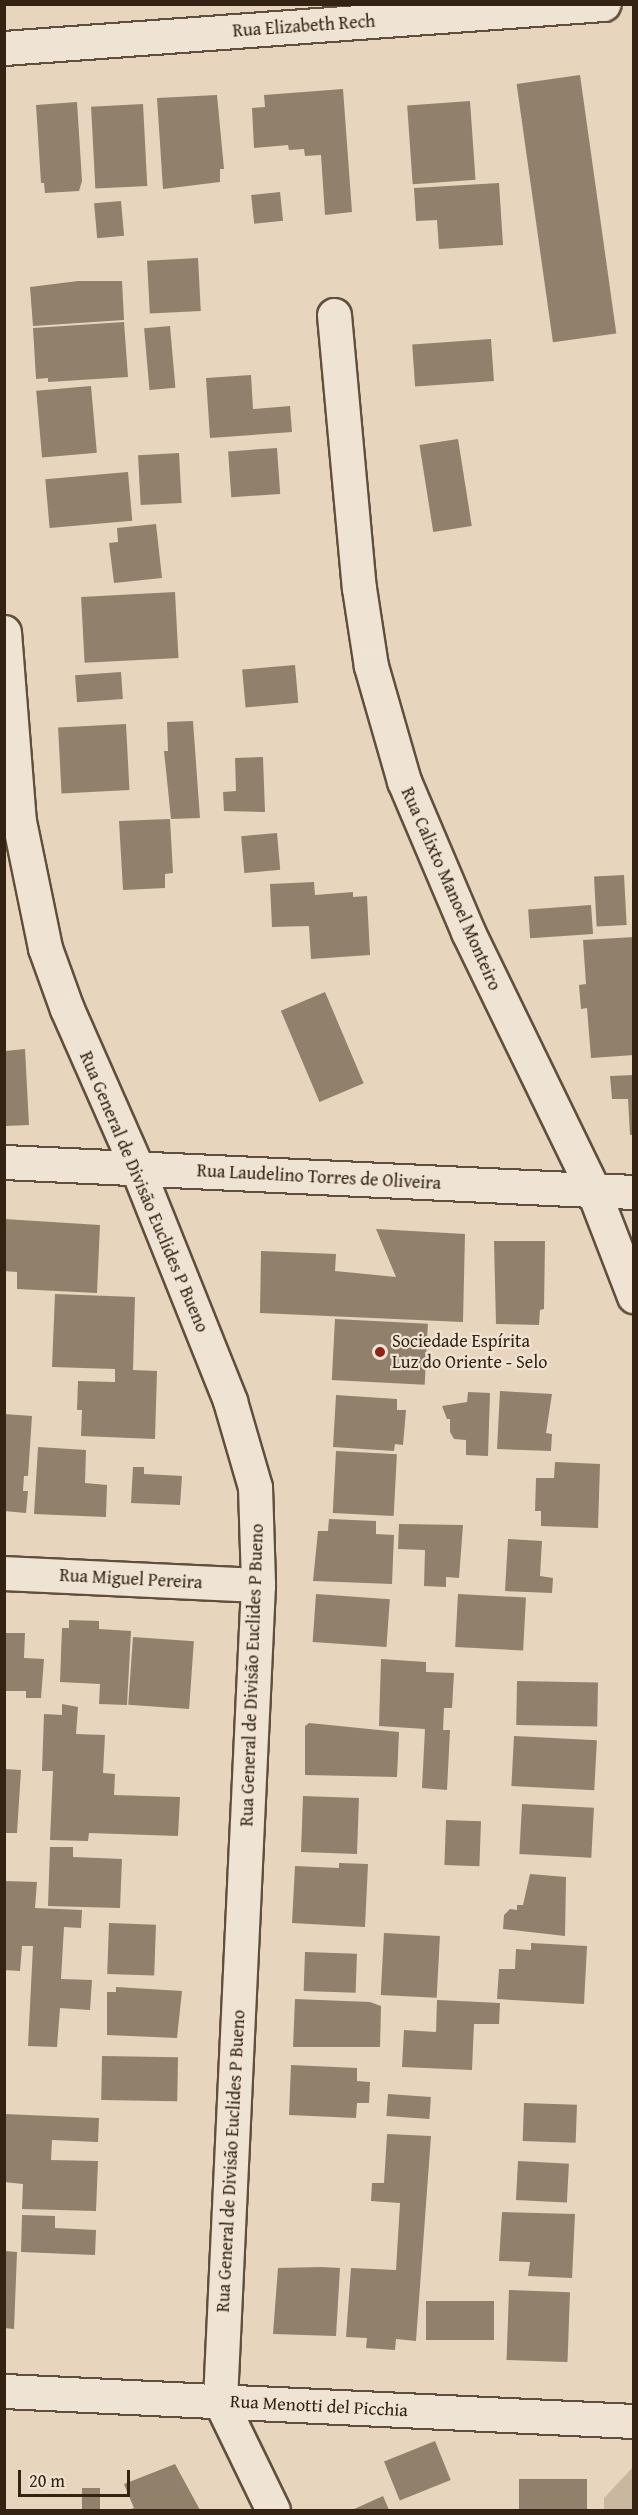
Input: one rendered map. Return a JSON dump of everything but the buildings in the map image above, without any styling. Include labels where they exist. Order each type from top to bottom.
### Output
[{"type":"street","name":"Rua Elizabeth Rech","points":[[4,48],[603,4]]},
{"type":"street","name":"Rua Calixto Manoel Monteiro","points":[[334,315],[359,588],[371,666],[387,724],[433,856],[593,1190],[633,1296]]},
{"type":"street","name":"Rua General de Divisão Euclides P Bueno","points":[[4,632],[19,821],[30,886],[67,1009],[137,1168],[246,1448],[259,1527],[220,2402]]},
{"type":"street","name":"Rua Laudelino Torres de Oliveira","points":[[4,1162],[633,1192]]},
{"type":"street","name":"Rua Miguel Pereira","points":[[4,1573],[258,1585]]},
{"type":"street","name":"Rua Menotti del Picchia","points":[[4,2391],[633,2421]]},
{"type":"street","points":[[220,2402],[273,2511]]},
{"type":"shaded area","points":[[633,2467],[633,2510],[604,2510],[604,2498]]},
{"type":"place","name":"Sociedade Espírita Luz do Oriente - Selo","points":[[380,1352]]}]
